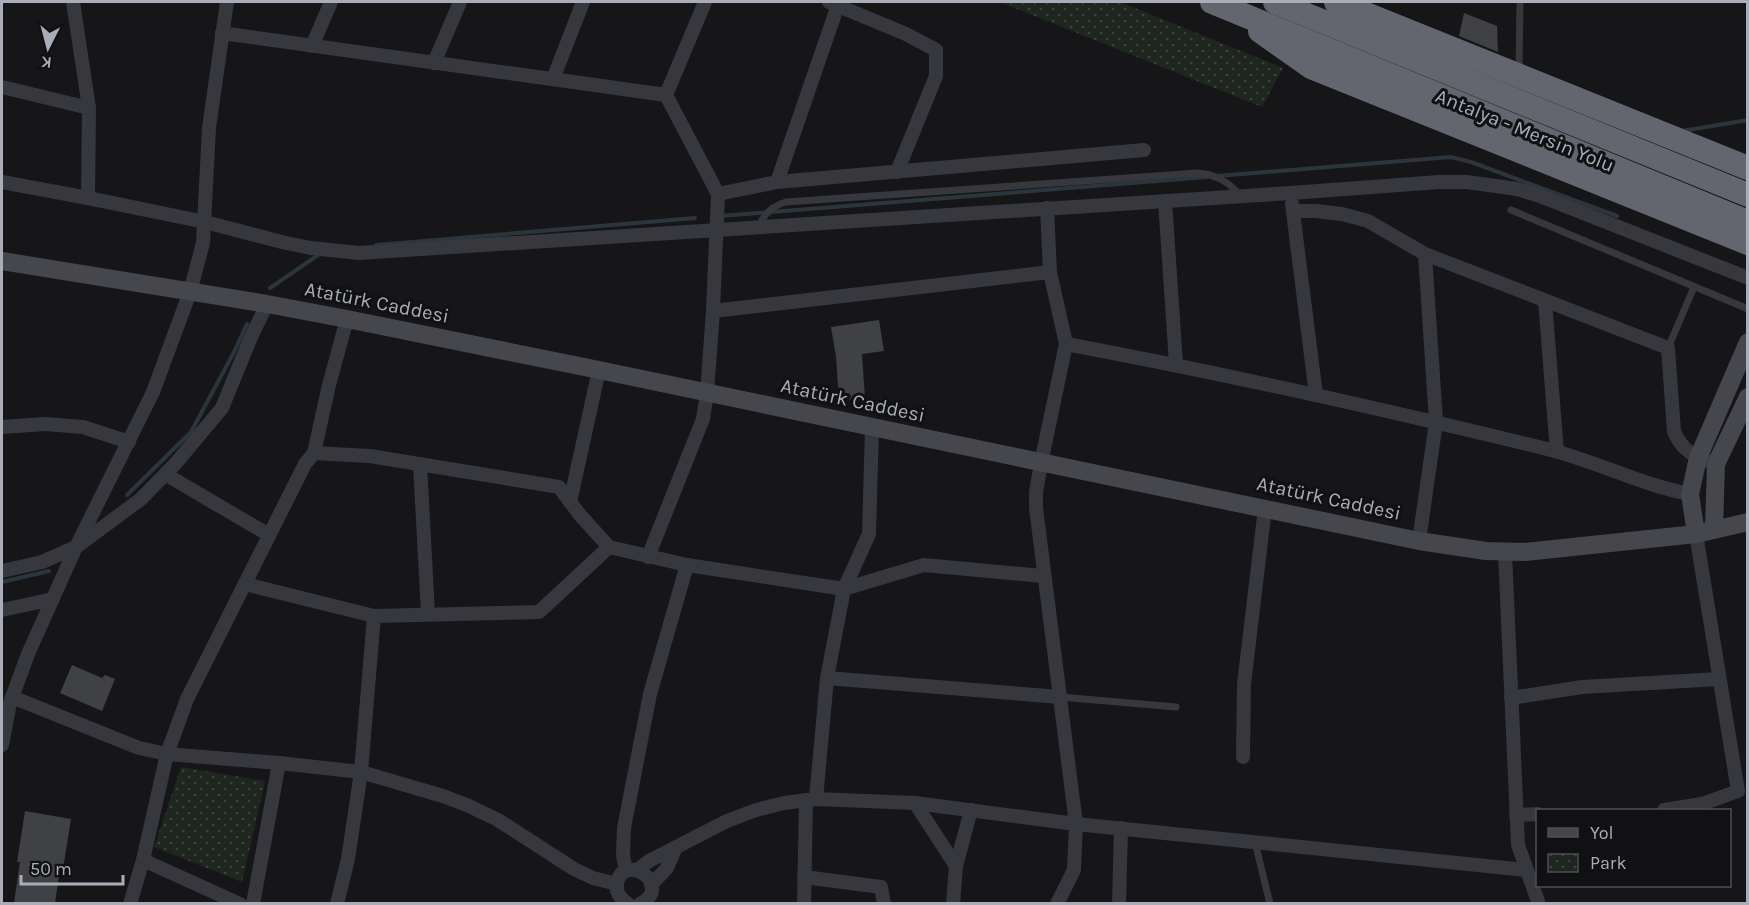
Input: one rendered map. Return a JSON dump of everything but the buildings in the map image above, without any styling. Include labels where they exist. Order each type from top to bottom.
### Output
[{"type":"highway","points":[[1275,2],[1307,27]]},
{"type":"highway","points":[[1336,2],[1748,168]]},
{"type":"highway","points":[[1218,4],[1307,27]]},
{"type":"highway","points":[[1218,4],[1311,67],[1748,243]]},
{"type":"highway","name":"Antalya - Mersin Yolu","points":[[1307,27],[1748,195]]},
{"type":"highway","name":"Antalya - Mersin Yolu","points":[[1307,27],[1748,222]]},
{"type":"main road","name":"Atatürk Caddesi","points":[[2,261],[347,319],[1419,541],[1505,553],[1705,532],[1748,522]]},
{"type":"main road","points":[[1705,532],[1690,494],[1698,458],[1748,342]]},
{"type":"main road","points":[[1705,532],[1716,464],[1748,397]]},
{"type":"street","points":[[73,2],[89,108],[88,198]]},
{"type":"street","points":[[2,745],[12,697],[28,654],[76,547],[153,392],[190,292],[203,243],[209,128],[227,2]]},
{"type":"street","points":[[312,46],[331,2]]},
{"type":"street","points":[[434,63],[460,2]]},
{"type":"street","points":[[553,79],[583,2]]},
{"type":"street","points":[[666,95],[705,2]]},
{"type":"street","points":[[777,182],[833,3],[906,34],[936,50],[936,76],[897,172]]},
{"type":"street","points":[[222,33],[666,95]]},
{"type":"street","points":[[2,87],[89,108]]},
{"type":"street","points":[[648,557],[703,418],[713,311],[718,194],[666,95]]},
{"type":"street","points":[[718,194],[777,182],[1144,150]]},
{"type":"street","points":[[2,182],[205,222],[285,243],[359,253],[1467,182],[1492,184],[1540,196],[1748,278]]},
{"type":"street","points":[[1291,193],[1316,395]]},
{"type":"street","points":[[1165,201],[1176,364]]},
{"type":"street","points":[[1047,208],[1050,272],[1066,344],[1041,463],[1036,508],[1076,824],[1074,870],[1057,903]]},
{"type":"street","points":[[1293,211],[1342,214],[1368,221],[1425,254],[1668,348],[1674,431],[1683,447],[1698,458],[1716,464]]},
{"type":"street","points":[[1419,541],[1436,422],[1425,254]]},
{"type":"street","points":[[713,311],[1050,272]]},
{"type":"street","points":[[1545,301],[1557,452]]},
{"type":"street","points":[[2,571],[42,562],[76,547],[141,499],[222,408],[267,304]]},
{"type":"street","points":[[130,903],[143,860],[167,754],[187,699],[305,464],[314,453],[347,319]]},
{"type":"street","points":[[1066,344],[1176,364],[1436,422],[1557,452],[1668,490],[1690,494]]},
{"type":"street","points":[[570,502],[599,370]]},
{"type":"street","points":[[2,427],[45,424],[83,427],[129,442]]},
{"type":"street","points":[[804,903],[811,799],[827,678],[844,590],[869,534],[872,427]]},
{"type":"street","points":[[314,453],[370,456],[559,487],[609,547],[687,565],[844,590],[924,565],[1043,576]]},
{"type":"street","points":[[420,464],[428,614]]},
{"type":"street","points":[[165,474],[269,535]]},
{"type":"street","points":[[1243,757],[1244,684],[1265,508]]},
{"type":"street","points":[[1670,809],[1702,804],[1738,791],[1719,679],[1705,532]]},
{"type":"street","points":[[245,584],[374,616],[539,612],[609,547]]},
{"type":"street","points":[[1505,553],[1518,845],[1539,903]]},
{"type":"street","points":[[644,902],[650,896],[651,885],[646,875],[632,870],[623,855],[624,828],[651,694],[687,565]]},
{"type":"street","points":[[2,610],[53,599]]},
{"type":"street","points":[[337,903],[348,859],[361,772],[374,616]]},
{"type":"street","points":[[827,678],[1060,697]]},
{"type":"street","points":[[1511,698],[1582,687],[1719,679]]},
{"type":"street","points":[[12,697],[139,748],[167,754],[361,772],[443,796],[498,820],[574,869],[593,878],[616,884]]},
{"type":"street","points":[[253,903],[279,763]]},
{"type":"street","points":[[624,902],[618,895],[616,884],[618,879],[632,870],[727,821],[756,810],[811,799],[915,803],[1076,824],[1526,870]]},
{"type":"street","points":[[915,803],[956,866]]},
{"type":"street","points":[[953,903],[956,866],[971,810]]},
{"type":"street","points":[[1516,815],[1536,814]]},
{"type":"street","points":[[1119,903],[1121,828]]},
{"type":"street","points":[[651,885],[667,868],[676,847]]},
{"type":"street","points":[[143,860],[240,903]]},
{"type":"street","points":[[804,877],[881,886],[884,903]]},
{"type":"lane","points":[[1519,75],[1520,2]]},
{"type":"lane","points":[[759,228],[767,212],[778,204],[786,202],[1198,173],[1226,181],[1240,196]]},
{"type":"lane","points":[[1511,210],[1748,309]]},
{"type":"lane","points":[[1668,348],[1694,287]]},
{"type":"lane","points":[[1060,697],[1176,707]]},
{"type":"lane","points":[[1256,842],[1270,903]]},
{"type":"green space","points":[[1000,2],[1120,2],[1283,68],[1262,107]]},
{"type":"green space","points":[[181,767],[265,781],[242,882],[154,847]]},
{"type":"waterway","points":[[1682,131],[1748,120]]},
{"type":"waterway","points":[[1217,176],[1451,157],[1471,162],[1617,216]]},
{"type":"waterway","points":[[721,216],[1207,177]]},
{"type":"waterway","points":[[376,245],[695,218]]},
{"type":"waterway","points":[[270,288],[321,253]]},
{"type":"waterway","points":[[127,495],[191,432],[247,324]]},
{"type":"waterway","points":[[2,582],[49,571]]}]
